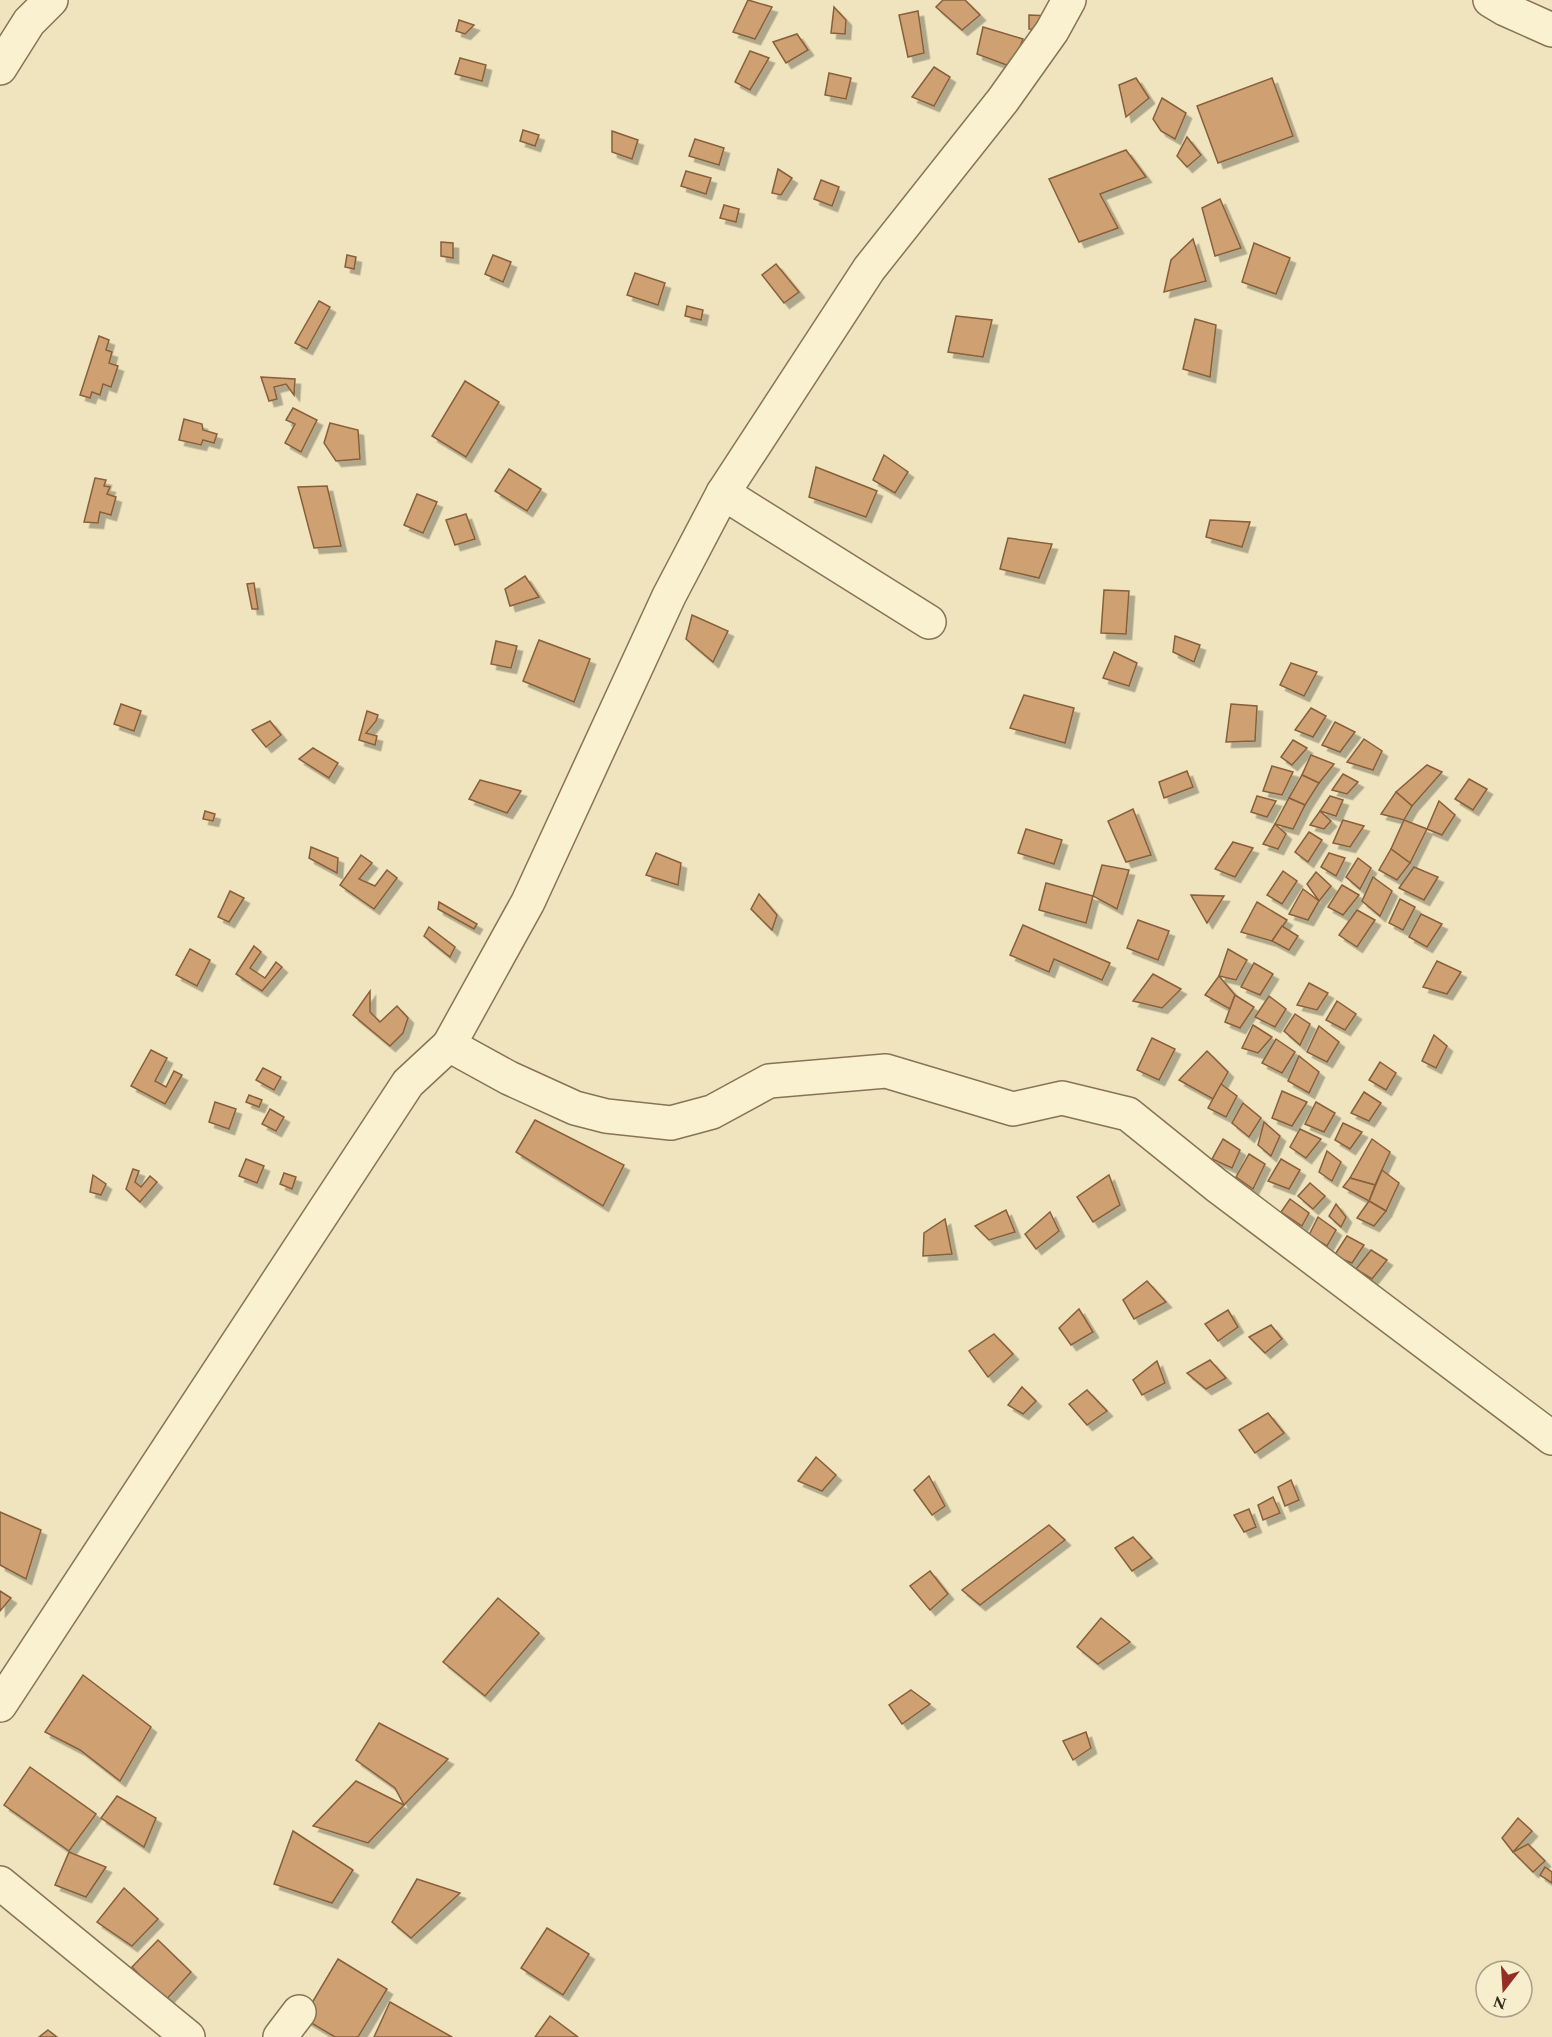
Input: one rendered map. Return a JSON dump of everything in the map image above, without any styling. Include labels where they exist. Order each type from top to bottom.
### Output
[{"type":"street","points":[[0,68],[29,22],[51,0]]},
{"type":"street","points":[[0,1705],[408,1083],[449,1045],[528,902],[669,596],[723,493],[869,270],[1003,100],[1052,31],[1069,0]]},
{"type":"street","points":[[1490,0],[1552,30]]},
{"type":"street","points":[[723,493],[929,622]]},
{"type":"street","points":[[449,1045],[509,1078],[575,1108],[606,1116],[660,1122],[671,1123],[712,1112],[769,1081],[886,1071],[1013,1110],[1062,1098],[1128,1114],[1216,1185],[1552,1438]]},
{"type":"street","points":[[0,1883],[188,2037]]},
{"type":"building","points":[[748,0],[772,7],[755,39],[733,32]]},
{"type":"building","points":[[943,0],[965,0],[980,15],[962,30],[936,7]]},
{"type":"building","points":[[834,7],[846,20],[845,34],[831,33]]},
{"type":"building","points":[[918,11],[924,53],[908,57],[899,15]]},
{"type":"building","points":[[1029,15],[1051,16],[1051,30],[1029,29]]},
{"type":"building","points":[[459,20],[474,25],[465,34],[456,31]]},
{"type":"building","points":[[983,27],[1023,39],[1012,67],[977,54]]},
{"type":"building","points":[[797,34],[808,50],[786,63],[773,42]]},
{"type":"building","points":[[750,51],[769,58],[750,90],[735,82]]},
{"type":"building","points":[[460,58],[486,65],[482,81],[455,74]]},
{"type":"building","points":[[934,67],[950,77],[934,106],[912,97]]},
{"type":"building","points":[[829,73],[851,78],[846,99],[825,95]]},
{"type":"building","points":[[1136,78],[1149,98],[1126,117],[1119,85]]},
{"type":"building","points":[[1272,78],[1293,136],[1218,163],[1197,106]]},
{"type":"building","points":[[1162,98],[1186,113],[1175,139],[1161,131],[1153,119]]},
{"type":"building","points":[[523,130],[539,135],[535,146],[520,141]]},
{"type":"building","points":[[612,131],[638,140],[632,159],[612,152]]},
{"type":"building","points":[[1187,137],[1201,155],[1187,167],[1177,156]]},
{"type":"building","points":[[695,139],[724,148],[719,165],[689,156]]},
{"type":"building","points":[[1126,150],[1146,177],[1100,194],[1118,228],[1079,242],[1049,179]]},
{"type":"building","points":[[778,169],[792,178],[781,195],[772,193]]},
{"type":"building","points":[[686,171],[711,178],[706,194],[681,186]]},
{"type":"building","points":[[821,180],[839,187],[832,206],[814,199]]},
{"type":"building","points":[[1220,199],[1241,248],[1215,256],[1202,208]]},
{"type":"building","points":[[724,205],[739,209],[736,222],[720,218]]},
{"type":"building","points":[[1193,239],[1206,281],[1164,292],[1171,260]]},
{"type":"building","points":[[441,242],[453,243],[453,258],[441,256]]},
{"type":"building","points":[[1254,243],[1290,258],[1276,294],[1242,282]]},
{"type":"building","points":[[347,255],[356,257],[354,269],[345,267]]},
{"type":"building","points":[[493,255],[511,262],[503,282],[485,274]]},
{"type":"building","points":[[776,264],[799,292],[784,303],[762,275]]},
{"type":"building","points":[[635,273],[665,283],[658,305],[627,295]]},
{"type":"building","points":[[319,301],[330,307],[307,349],[295,343]]},
{"type":"building","points":[[687,306],[703,310],[701,320],[685,316]]},
{"type":"building","points":[[956,316],[992,320],[983,357],[948,352]]},
{"type":"building","points":[[1195,319],[1216,325],[1210,377],[1183,369]]},
{"type":"building","points":[[99,336],[109,340],[106,350],[112,352],[109,363],[118,366],[111,387],[103,384],[100,395],[92,392],[90,398],[80,395]]},
{"type":"building","points":[[261,377],[295,379],[294,395],[286,384],[274,387],[277,399],[269,401]]},
{"type":"building","points":[[465,381],[499,402],[466,457],[432,436]]},
{"type":"building","points":[[293,408],[317,420],[301,452],[285,443],[295,424],[286,420]]},
{"type":"building","points":[[184,419],[202,424],[203,430],[217,434],[214,443],[203,440],[201,445],[179,440]]},
{"type":"building","points":[[330,423],[358,430],[360,459],[336,461],[324,443]]},
{"type":"building","points":[[884,455],[908,472],[895,493],[873,480]]},
{"type":"building","points":[[816,467],[877,491],[866,517],[809,497]]},
{"type":"building","points":[[509,469],[541,489],[527,511],[495,491]]},
{"type":"building","points":[[95,478],[106,480],[104,486],[110,487],[107,494],[116,497],[111,515],[100,512],[98,523],[84,522]]},
{"type":"building","points":[[327,486],[341,546],[314,548],[298,487]]},
{"type":"building","points":[[417,494],[437,502],[423,533],[404,525]]},
{"type":"building","points":[[466,514],[475,539],[455,545],[446,520]]},
{"type":"building","points":[[1210,520],[1250,522],[1242,547],[1206,537]]},
{"type":"building","points":[[1008,538],[1052,544],[1039,578],[1000,569]]},
{"type":"building","points":[[525,576],[539,597],[510,606],[505,589]]},
{"type":"building","points":[[254,583],[258,609],[252,609],[247,584]]},
{"type":"building","points":[[1104,590],[1129,591],[1126,634],[1101,633]]},
{"type":"building","points":[[692,615],[728,631],[713,662],[686,639]]},
{"type":"building","points":[[1175,636],[1200,645],[1194,662],[1173,652]]},
{"type":"building","points":[[539,640],[590,659],[574,702],[523,681]]},
{"type":"building","points":[[496,641],[517,646],[511,668],[491,664]]},
{"type":"building","points":[[1114,652],[1137,663],[1129,686],[1103,678]]},
{"type":"building","points":[[1291,663],[1317,672],[1304,696],[1280,685]]},
{"type":"building","points":[[1024,695],[1074,708],[1065,743],[1010,728]]},
{"type":"building","points":[[121,704],[141,711],[134,731],[114,724]]},
{"type":"building","points":[[1231,704],[1257,706],[1255,741],[1226,742]]},
{"type":"building","points":[[1311,708],[1326,716],[1313,737],[1295,730]]},
{"type":"building","points":[[367,711],[378,715],[366,733],[377,736],[375,745],[359,740]]},
{"type":"building","points":[[270,721],[281,735],[266,747],[252,730]]},
{"type":"building","points":[[1335,722],[1355,732],[1340,752],[1322,745]]},
{"type":"building","points":[[1364,739],[1382,751],[1373,770],[1347,762]]},
{"type":"building","points":[[1293,740],[1307,748],[1292,765],[1281,757]]},
{"type":"building","points":[[313,748],[338,763],[329,778],[299,759]]},
{"type":"building","points":[[1311,755],[1334,764],[1319,783],[1302,775]]},
{"type":"building","points":[[1427,765],[1442,772],[1412,806],[1396,792]]},
{"type":"building","points":[[1272,766],[1293,772],[1282,795],[1263,791]]},
{"type":"building","points":[[1187,771],[1193,787],[1164,798],[1159,782]]},
{"type":"building","points":[[1343,774],[1358,782],[1347,794],[1332,790]]},
{"type":"building","points":[[1302,775],[1319,783],[1305,805],[1289,798]]},
{"type":"building","points":[[1469,779],[1487,789],[1473,810],[1455,799]]},
{"type":"building","points":[[480,780],[521,791],[507,813],[469,799]]},
{"type":"building","points":[[1396,792],[1412,806],[1404,820],[1381,814]]},
{"type":"building","points":[[1257,796],[1276,801],[1267,817],[1251,812]]},
{"type":"building","points":[[1330,796],[1343,800],[1336,816],[1320,811]]},
{"type":"building","points":[[1289,798],[1305,805],[1293,829],[1275,824]]},
{"type":"building","points":[[1439,801],[1455,815],[1442,835],[1427,829]]},
{"type":"building","points":[[1133,809],[1151,855],[1126,862],[1108,821]]},
{"type":"building","points":[[205,811],[215,814],[213,821],[203,819]]},
{"type":"building","points":[[1320,811],[1331,821],[1324,829],[1310,825]]},
{"type":"building","points":[[1343,820],[1364,826],[1350,847],[1333,843]]},
{"type":"building","points":[[1404,820],[1427,829],[1410,863],[1391,849]]},
{"type":"building","points":[[1275,824],[1286,834],[1278,849],[1263,844]]},
{"type":"building","points":[[1026,829],[1062,840],[1054,864],[1018,853]]},
{"type":"building","points":[[1309,832],[1322,840],[1308,862],[1295,852]]},
{"type":"building","points":[[1233,842],[1253,848],[1235,877],[1215,869]]},
{"type":"building","points":[[311,847],[338,858],[337,873],[309,858]]},
{"type":"building","points":[[1391,849],[1410,863],[1397,880],[1379,870]]},
{"type":"building","points":[[656,853],[681,863],[678,885],[646,875]]},
{"type":"building","points":[[1329,853],[1345,858],[1336,876],[1321,867]]},
{"type":"building","points":[[361,855],[372,863],[359,879],[375,886],[387,870],[397,878],[374,909],[340,885]]},
{"type":"building","points":[[1358,858],[1371,868],[1360,889],[1346,877]]},
{"type":"building","points":[[1102,865],[1129,870],[1117,909],[1093,896]]},
{"type":"building","points":[[1414,867],[1438,877],[1424,900],[1399,888]]},
{"type":"building","points":[[1283,871],[1297,881],[1282,904],[1267,895]]},
{"type":"building","points":[[1316,872],[1331,886],[1319,901],[1307,884]]},
{"type":"building","points":[[1373,877],[1392,891],[1380,916],[1362,901]]},
{"type":"building","points":[[1046,883],[1093,896],[1086,923],[1039,910]]},
{"type":"building","points":[[1342,885],[1359,895],[1343,915],[1328,907]]},
{"type":"building","points":[[1303,889],[1319,901],[1308,920],[1289,914]]},
{"type":"building","points":[[230,891],[244,898],[229,922],[218,917]]},
{"type":"building","points":[[759,894],[777,915],[772,930],[751,909]]},
{"type":"building","points":[[1191,895],[1224,896],[1207,923]]},
{"type":"building","points":[[1400,899],[1415,907],[1403,930],[1389,923]]},
{"type":"building","points":[[439,902],[477,924],[474,929],[438,909]]},
{"type":"building","points":[[1257,902],[1287,920],[1272,941],[1241,932]]},
{"type":"building","points":[[1357,910],[1375,920],[1357,947],[1339,935]]},
{"type":"building","points":[[1421,914],[1442,924],[1427,947],[1409,937]]},
{"type":"building","points":[[1138,920],[1169,931],[1158,960],[1127,948]]},
{"type":"building","points":[[1023,925],[1110,963],[1102,980],[1054,959],[1049,972],[1010,955]]},
{"type":"building","points":[[1282,926],[1298,936],[1289,950],[1272,941]]},
{"type":"building","points":[[429,927],[455,947],[450,957],[424,936]]},
{"type":"building","points":[[254,946],[261,952],[250,968],[265,978],[276,962],[282,967],[262,991],[236,974]]},
{"type":"building","points":[[190,949],[210,960],[197,986],[176,975]]},
{"type":"building","points":[[1228,949],[1247,960],[1236,980],[1219,976]]},
{"type":"building","points":[[1437,961],[1461,972],[1447,994],[1423,987]]},
{"type":"building","points":[[1254,963],[1273,974],[1260,995],[1241,987]]},
{"type":"building","points":[[1153,974],[1181,989],[1162,1008],[1133,1001]]},
{"type":"building","points":[[1219,976],[1235,995],[1230,1009],[1205,995]]},
{"type":"building","points":[[1309,983],[1328,993],[1317,1010],[1297,1005]]},
{"type":"building","points":[[370,991],[370,1012],[380,1022],[397,1006],[408,1018],[403,1033],[390,1046],[353,1015]]},
{"type":"building","points":[[1235,995],[1254,1007],[1240,1028],[1225,1022]]},
{"type":"building","points":[[1269,996],[1286,1009],[1275,1027],[1255,1017]]},
{"type":"building","points":[[1337,1001],[1356,1014],[1345,1030],[1326,1020]]},
{"type":"building","points":[[1295,1014],[1310,1024],[1300,1045],[1284,1031]]},
{"type":"building","points":[[1253,1025],[1272,1037],[1258,1053],[1242,1048]]},
{"type":"building","points":[[1319,1026],[1339,1042],[1327,1062],[1307,1052]]},
{"type":"building","points":[[1434,1035],[1447,1046],[1436,1068],[1422,1061]]},
{"type":"building","points":[[1152,1038],[1175,1049],[1159,1080],[1137,1070]]},
{"type":"building","points":[[1276,1039],[1295,1052],[1282,1073],[1262,1063]]},
{"type":"building","points":[[151,1050],[167,1058],[155,1081],[166,1087],[174,1071],[182,1075],[165,1104],[131,1086]]},
{"type":"building","points":[[1207,1051],[1228,1072],[1213,1099],[1179,1080]]},
{"type":"building","points":[[1299,1056],[1319,1072],[1309,1093],[1288,1081]]},
{"type":"building","points":[[1380,1062],[1396,1073],[1386,1090],[1369,1080]]},
{"type":"building","points":[[263,1068],[281,1077],[274,1090],[256,1080]]},
{"type":"building","points":[[1221,1084],[1237,1096],[1226,1117],[1208,1108]]},
{"type":"building","points":[[1282,1091],[1307,1102],[1292,1126],[1272,1118]]},
{"type":"building","points":[[1364,1092],[1381,1103],[1369,1121],[1351,1113]]},
{"type":"building","points":[[249,1095],[262,1100],[259,1107],[246,1102]]},
{"type":"building","points":[[215,1102],[236,1109],[229,1129],[209,1122]]},
{"type":"building","points":[[1316,1102],[1335,1113],[1324,1132],[1305,1124]]},
{"type":"building","points":[[1243,1103],[1261,1118],[1249,1137],[1232,1123]]},
{"type":"building","points":[[270,1109],[284,1117],[276,1131],[262,1124]]},
{"type":"building","points":[[535,1120],[624,1165],[603,1206],[516,1152]]},
{"type":"building","points":[[1264,1122],[1280,1136],[1271,1156],[1258,1145]]},
{"type":"building","points":[[1343,1123],[1362,1132],[1350,1149],[1335,1140]]},
{"type":"building","points":[[1300,1129],[1321,1139],[1306,1158],[1290,1147]]},
{"type":"building","points":[[1223,1139],[1240,1150],[1232,1168],[1212,1159]]},
{"type":"building","points":[[1372,1139],[1390,1152],[1375,1185],[1350,1178]]},
{"type":"building","points":[[1327,1151],[1341,1162],[1332,1181],[1319,1172]]},
{"type":"building","points":[[1249,1154],[1265,1164],[1253,1189],[1236,1177]]},
{"type":"building","points":[[246,1159],[264,1166],[257,1183],[239,1176]]},
{"type":"building","points":[[1281,1159],[1300,1170],[1289,1189],[1268,1181]]},
{"type":"building","points":[[133,1169],[139,1171],[135,1182],[141,1187],[150,1176],[157,1182],[140,1202],[126,1189]]},
{"type":"building","points":[[1382,1170],[1399,1183],[1386,1211],[1369,1201]]},
{"type":"building","points":[[284,1173],[296,1177],[292,1189],[280,1184]]},
{"type":"building","points":[[93,1175],[106,1184],[101,1195],[90,1192]]},
{"type":"building","points":[[1109,1175],[1120,1205],[1093,1222],[1077,1197]]},
{"type":"building","points":[[1350,1178],[1375,1185],[1369,1201],[1343,1187]]},
{"type":"building","points":[[1310,1183],[1325,1196],[1313,1209],[1298,1196]]},
{"type":"building","points":[[1290,1199],[1309,1213],[1302,1226],[1281,1212]]},
{"type":"building","points":[[1369,1201],[1386,1211],[1374,1226],[1357,1218]]},
{"type":"building","points":[[1336,1204],[1346,1217],[1341,1227],[1329,1216]]},
{"type":"building","points":[[1006,1210],[1015,1232],[989,1240],[975,1226]]},
{"type":"building","points":[[1050,1212],[1059,1231],[1036,1249],[1025,1234]]},
{"type":"building","points":[[1318,1217],[1336,1230],[1327,1246],[1309,1235]]},
{"type":"building","points":[[945,1219],[952,1254],[923,1256],[924,1233]]},
{"type":"building","points":[[1347,1236],[1364,1245],[1352,1263],[1334,1256]]},
{"type":"building","points":[[1371,1250],[1387,1260],[1372,1279],[1356,1269]]},
{"type":"building","points":[[1147,1281],[1166,1302],[1134,1319],[1123,1300]]},
{"type":"building","points":[[1079,1309],[1093,1332],[1071,1345],[1059,1328]]},
{"type":"building","points":[[1228,1310],[1238,1327],[1218,1341],[1205,1324]]},
{"type":"building","points":[[1271,1325],[1282,1339],[1265,1353],[1249,1337]]},
{"type":"building","points":[[994,1334],[1013,1354],[988,1377],[969,1351]]},
{"type":"building","points":[[1210,1360],[1226,1378],[1206,1389],[1187,1373]]},
{"type":"building","points":[[1157,1361],[1165,1383],[1142,1395],[1133,1380]]},
{"type":"building","points":[[1022,1387],[1036,1401],[1023,1414],[1008,1405]]},
{"type":"building","points":[[1087,1390],[1107,1411],[1087,1425],[1069,1404]]},
{"type":"building","points":[[1268,1413],[1284,1433],[1255,1453],[1239,1430]]},
{"type":"building","points":[[816,1457],[836,1475],[822,1491],[798,1481]]},
{"type":"building","points":[[929,1476],[945,1506],[932,1515],[914,1490]]},
{"type":"building","points":[[1291,1480],[1299,1500],[1285,1506],[1278,1487]]},
{"type":"building","points":[[1273,1497],[1280,1513],[1263,1520],[1258,1505]]},
{"type":"building","points":[[1249,1509],[1256,1527],[1244,1532],[1234,1515]]},
{"type":"building","points":[[0,1512],[41,1530],[26,1579],[0,1565]]},
{"type":"building","points":[[1049,1525],[1065,1540],[980,1605],[962,1590]]},
{"type":"building","points":[[1133,1537],[1152,1558],[1132,1571],[1115,1548]]},
{"type":"building","points":[[930,1571],[948,1594],[930,1610],[910,1586]]},
{"type":"building","points":[[0,1591],[11,1598],[0,1611]]},
{"type":"building","points":[[498,1598],[539,1633],[485,1696],[443,1662]]},
{"type":"building","points":[[1101,1618],[1130,1642],[1098,1664],[1077,1647]]},
{"type":"building","points":[[83,1675],[151,1727],[120,1781],[80,1750],[45,1732]]},
{"type":"building","points":[[911,1690],[930,1704],[902,1724],[889,1705]]},
{"type":"building","points":[[379,1723],[448,1759],[404,1805],[395,1788],[356,1760]]},
{"type":"building","points":[[1086,1732],[1091,1748],[1073,1760],[1063,1741]]},
{"type":"building","points":[[30,1767],[96,1814],[69,1851],[4,1805]]},
{"type":"building","points":[[356,1781],[404,1805],[368,1843],[313,1826]]},
{"type":"building","points":[[117,1796],[156,1818],[144,1847],[101,1818]]},
{"type":"building","points":[[1518,1818],[1532,1831],[1513,1852],[1502,1838]]},
{"type":"building","points":[[293,1831],[353,1870],[332,1903],[274,1884]]},
{"type":"building","points":[[1528,1844],[1545,1861],[1533,1872],[1513,1852]]},
{"type":"building","points":[[69,1852],[106,1867],[86,1897],[55,1885]]},
{"type":"building","points":[[1545,1867],[1552,1872],[1552,1883],[1540,1875]]},
{"type":"building","points":[[417,1879],[460,1893],[411,1938],[392,1922]]},
{"type":"building","points":[[124,1888],[158,1919],[132,1946],[97,1922]]},
{"type":"building","points":[[547,1928],[589,1954],[563,1995],[521,1968]]},
{"type":"building","points":[[158,1940],[191,1972],[165,2001],[132,1967]]},
{"type":"building","points":[[338,1959],[387,1989],[358,2037],[335,2037],[303,2018]]},
{"type":"building","points":[[390,2002],[452,2037],[374,2037]]},
{"type":"building","points":[[550,2016],[578,2037],[535,2037]]},
{"type":"building","points":[[48,2030],[57,2037],[39,2037]]}]
